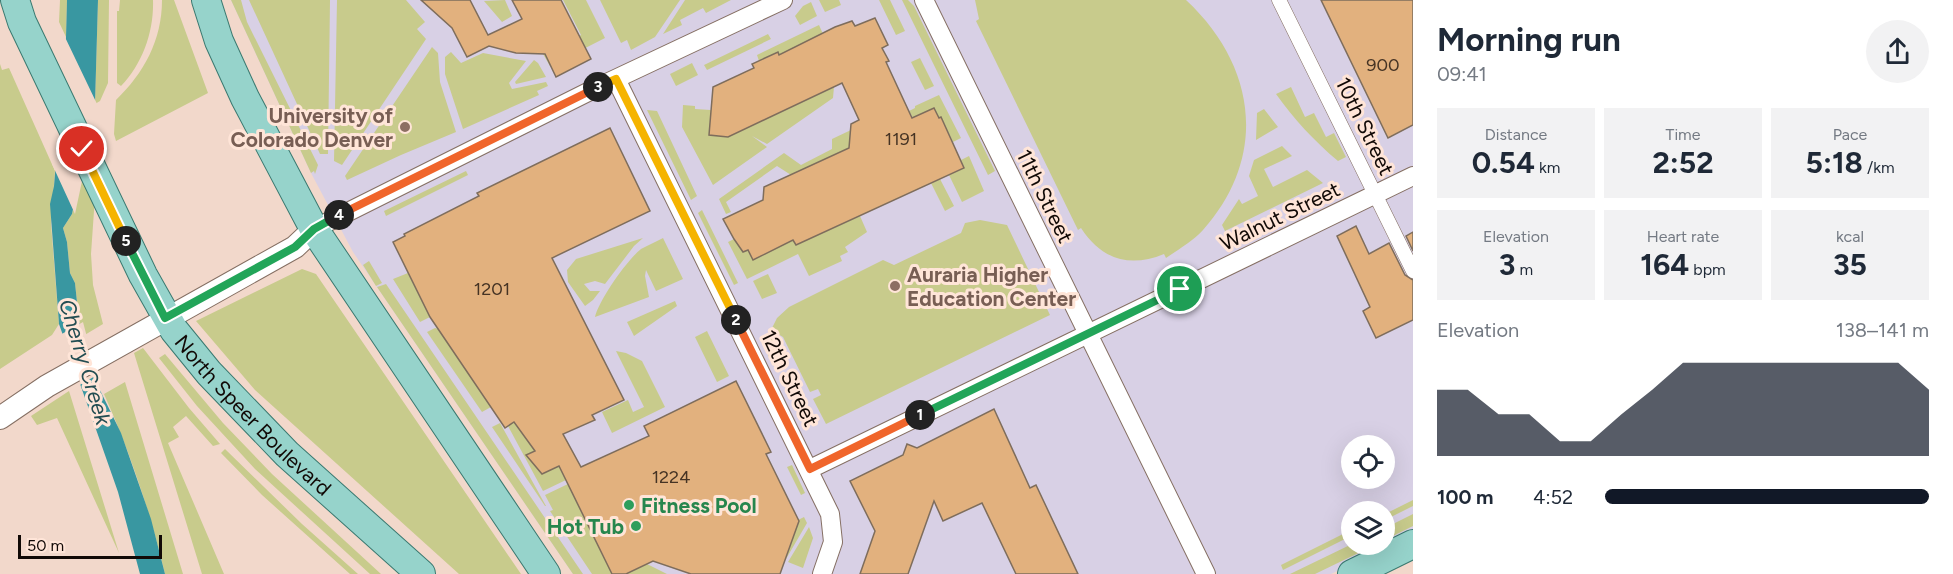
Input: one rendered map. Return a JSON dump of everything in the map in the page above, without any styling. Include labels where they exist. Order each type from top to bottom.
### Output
[{"type":"main road","points":[[206,0],[219,41],[245,98],[314,229],[546,574]]},
{"type":"main road","name":"North Speer Boulevard","points":[[11,7],[165,318],[209,373],[286,454],[421,574]]},
{"type":"main road","points":[[1352,574],[1413,544]]},
{"type":"main road","points":[[394,550],[408,574]]},
{"type":"street","points":[[0,418],[47,386],[295,247],[314,229],[616,79],[783,0]]},
{"type":"street","name":"11th Street","points":[[924,0],[1206,574]]},
{"type":"street","name":"10th Street","points":[[1279,0],[1413,272]]},
{"type":"street","name":"12th Street","points":[[616,79],[810,469],[830,514],[833,542],[822,574]]},
{"type":"street","name":"Walnut Street","points":[[810,469],[1413,176]]},
{"type":"shaded area","name":"Auraria Higher Education Center","points":[[231,0],[1413,0],[1413,534],[1395,543],[1395,501],[1341,501],[1341,555],[1370,555],[1331,574],[573,574],[353,252],[311,173]]},
{"type":"green space","points":[[60,0],[67,0],[66,37],[59,22]]},
{"type":"green space","points":[[98,0],[109,0],[108,83],[100,101],[95,104]]},
{"type":"green space","points":[[120,0],[153,0],[152,23],[146,46],[129,77],[121,86],[117,83],[117,11],[119,11]]},
{"type":"green space","points":[[162,0],[174,0],[208,93],[116,141],[114,134],[116,100],[135,79],[150,55],[159,29]]},
{"type":"green space","points":[[231,0],[241,0],[247,22],[318,165],[315,174],[314,171],[311,173]]},
{"type":"green space","points":[[249,0],[330,0],[328,154],[320,154]]},
{"type":"green space","points":[[337,0],[406,0],[425,22],[417,29],[426,39],[342,165],[334,161]]},
{"type":"green space","points":[[505,0],[512,16],[502,22],[484,1]]},
{"type":"green space","points":[[563,0],[586,0],[605,38],[550,66],[543,54],[581,35]]},
{"type":"green space","points":[[600,0],[680,0],[655,37],[631,50],[627,40],[621,43]]},
{"type":"green space","points":[[685,0],[731,0],[706,13],[703,8],[680,20],[682,25],[663,34]]},
{"type":"green space","points":[[819,0],[839,0],[841,5],[825,12]]},
{"type":"green space","points":[[879,0],[890,0],[905,31],[896,35]]},
{"type":"green space","points":[[902,0],[908,0],[914,6],[995,171],[988,175]]},
{"type":"green space","points":[[975,0],[1186,0],[1210,26],[1227,53],[1240,82],[1246,112],[1245,142],[1238,172],[1224,202],[1199,234],[1166,258],[1164,254],[1140,260],[1128,260],[1108,254],[1098,248],[1081,228],[1078,230],[976,21],[979,19]]},
{"type":"green space","points":[[811,2],[817,16],[800,25],[795,16],[803,6]]},
{"type":"green space","points":[[819,25],[823,34],[779,55],[778,53],[759,61],[757,55]]},
{"type":"green space","points":[[768,34],[771,39],[707,70],[704,65]]},
{"type":"green space","points":[[432,47],[438,53],[440,82],[456,132],[347,180],[345,176]]},
{"type":"green space","points":[[451,52],[461,63],[483,53],[526,61],[509,83],[512,89],[546,82],[548,86],[537,91],[539,95],[463,129],[445,74],[445,57]]},
{"type":"green space","points":[[920,58],[934,86],[925,90],[911,62]]},
{"type":"green space","points":[[534,60],[546,77],[516,84],[515,82]]},
{"type":"green space","points":[[692,63],[698,75],[676,86],[670,74]]},
{"type":"green space","points":[[0,64],[2,70],[9,68],[55,171],[51,224],[59,324],[52,335],[0,369]]},
{"type":"green space","points":[[834,87],[833,98],[767,144],[752,136],[767,147],[713,185],[682,127],[683,105],[695,106],[695,109],[711,110],[728,137]]},
{"type":"green space","points":[[1291,87],[1305,117],[1314,113],[1326,137],[1334,133],[1346,157],[1338,161],[1329,153],[1305,129],[1276,94]]},
{"type":"green space","points":[[939,95],[961,138],[953,142],[941,118],[913,118],[909,111]]},
{"type":"green space","points":[[1264,109],[1278,127],[1256,140],[1257,113]]},
{"type":"green space","points":[[647,110],[657,111],[697,196],[691,200]]},
{"type":"green space","points":[[851,130],[849,148],[791,175],[777,166],[726,202],[731,212],[726,214],[719,199],[784,153],[801,165],[832,149],[832,139]]},
{"type":"green space","points":[[99,139],[91,254],[93,285],[103,324],[83,336],[63,228],[72,214],[86,146]]},
{"type":"green space","points":[[1282,146],[1292,156],[1264,169],[1273,187],[1307,170],[1323,183],[1225,231],[1222,225],[1239,199],[1242,204],[1258,196],[1249,176],[1254,160]]},
{"type":"green space","points":[[969,156],[984,191],[962,202],[949,175],[964,168],[961,160]]},
{"type":"green space","points":[[466,171],[468,175],[386,216],[384,211]]},
{"type":"green space","points":[[940,179],[954,206],[945,211],[931,183]]},
{"type":"green space","points":[[702,210],[738,283],[734,285],[698,213]]},
{"type":"green space","points":[[860,216],[867,232],[845,247],[848,252],[840,256],[842,261],[809,276],[798,254],[747,279],[728,242],[734,239],[748,250],[753,259],[793,240],[796,245]]},
{"type":"green space","points":[[980,220],[1007,225],[1050,315],[826,424],[813,399],[821,395],[818,389],[810,392],[783,337],[771,330],[777,318],[789,307],[883,260],[894,265],[961,233],[965,223]]},
{"type":"green space","points":[[643,238],[634,246],[605,284],[595,281],[584,284],[590,291],[600,291],[585,306],[568,282],[567,270],[576,259]]},
{"type":"green space","points":[[663,238],[683,279],[656,291],[646,270],[649,297],[595,317],[614,281],[628,262],[641,249]]},
{"type":"green space","points":[[369,261],[382,283],[376,286],[363,265]]},
{"type":"green space","points":[[302,269],[316,274],[521,574],[459,574],[255,390],[196,321]]},
{"type":"green space","points":[[408,273],[430,317],[420,322],[393,279]]},
{"type":"green space","points":[[768,274],[777,293],[762,299],[753,281]]},
{"type":"green space","points":[[386,284],[583,574],[573,574],[377,287]]},
{"type":"green space","points":[[675,301],[677,306],[634,336],[627,322]]},
{"type":"green space","points":[[438,329],[491,407],[482,412],[427,332]]},
{"type":"green space","points":[[707,331],[729,376],[717,382],[695,337]]},
{"type":"green space","points":[[769,335],[779,341],[782,349],[774,366],[768,356]]},
{"type":"green space","points":[[143,348],[220,444],[213,446],[186,416],[173,427],[179,437],[168,443],[224,574],[202,574],[134,353]]},
{"type":"green space","points":[[616,351],[642,361],[665,407],[612,433],[602,412],[628,400],[633,412],[644,407]]},
{"type":"green space","points":[[165,354],[223,423],[272,474],[381,574],[370,574],[255,469],[197,406],[159,358]]},
{"type":"green space","points":[[125,382],[183,574],[165,574],[139,482],[104,394]]},
{"type":"green space","points":[[69,391],[119,553],[57,418],[37,425],[31,416]]},
{"type":"green space","points":[[514,422],[535,451],[527,455],[562,464],[566,480],[543,491],[508,426]]},
{"type":"green space","points":[[500,423],[546,506],[492,427]]},
{"type":"green space","points":[[225,449],[302,524],[358,574],[350,574],[262,495],[221,453]]},
{"type":"green space","points":[[792,465],[805,493],[801,495],[787,467]]},
{"type":"green space","points":[[568,484],[612,574],[592,574],[550,511],[553,510],[545,495]]},
{"type":"green space","points":[[1413,500],[1413,506],[1395,515],[1395,509]]},
{"type":"green space","points":[[1413,514],[1413,526],[1395,535],[1395,523]]},
{"type":"green space","points":[[804,517],[807,523],[786,559],[798,520]]},
{"type":"green space","points":[[809,527],[813,538],[803,568],[788,562]]},
{"type":"green space","points":[[1341,535],[1341,541],[1283,570],[1281,565]]},
{"type":"green space","points":[[1341,549],[1341,555],[1354,555],[1315,574],[1290,574]]},
{"type":"green space","points":[[647,564],[667,574],[626,574]]},
{"type":"water","name":"Cherry Creek","points":[[67,0],[98,0],[95,104],[72,214],[63,228],[67,242],[70,273],[75,283],[79,321],[96,382],[121,433],[151,519],[165,574],[140,574],[118,492],[59,324],[50,204],[54,186]]},
{"type":"pier","points":[[63,33],[98,106],[75,214],[52,164]]},
{"type":"pier","points":[[83,322],[97,375],[78,386],[60,335]]},
{"type":"building","points":[[421,0],[470,0],[488,35],[522,19],[512,0],[561,0],[591,59],[556,77],[545,54],[516,53],[489,46],[467,57],[452,28]]},
{"type":"building","points":[[1321,0],[1413,0],[1413,125],[1388,138]]},
{"type":"building","points":[[875,18],[888,45],[882,48],[889,61],[886,62],[912,118],[934,108],[939,118],[941,117],[964,168],[796,245],[793,240],[753,260],[748,250],[743,252],[723,219],[763,200],[764,187],[849,148],[851,124],[859,120],[842,83],[728,137],[709,135],[713,87],[754,68],[752,64],[778,52],[779,55],[835,27],[852,21],[855,26]]},
{"type":"building","points":[[610,128],[650,211],[552,258],[624,400],[592,415],[595,420],[563,434],[581,467],[649,436],[644,426],[736,381],[771,452],[766,454],[799,521],[780,574],[691,574],[653,561],[626,574],[612,574],[559,466],[542,474],[526,455],[535,451],[514,422],[505,428],[430,317],[393,242],[405,236],[404,234],[479,196],[477,193]]},
{"type":"building","points":[[1356,226],[1369,254],[1389,243],[1405,275],[1413,280],[1413,320],[1376,338],[1363,311],[1370,307],[1337,236]]},
{"type":"building","points":[[1413,232],[1413,251],[1406,236]]},
{"type":"building","points":[[994,409],[1030,488],[1036,485],[1078,574],[1016,574],[982,503],[943,521],[934,501],[908,574],[860,574],[875,531],[850,481],[903,455],[907,444],[917,448]]},
{"type":"place","name":"University of Colorado Denver","points":[[405,127]]},
{"type":"place","name":"Auraria Higher Education Center","points":[[895,286]]},
{"type":"place","name":"Fitness Pool","points":[[629,505]]},
{"type":"place","name":"Hot Tub","points":[[636,526]]},
{"type":"route","points":[[82,149],[165,318],[295,247],[314,229],[616,79],[810,469],[1180,289]]}]
